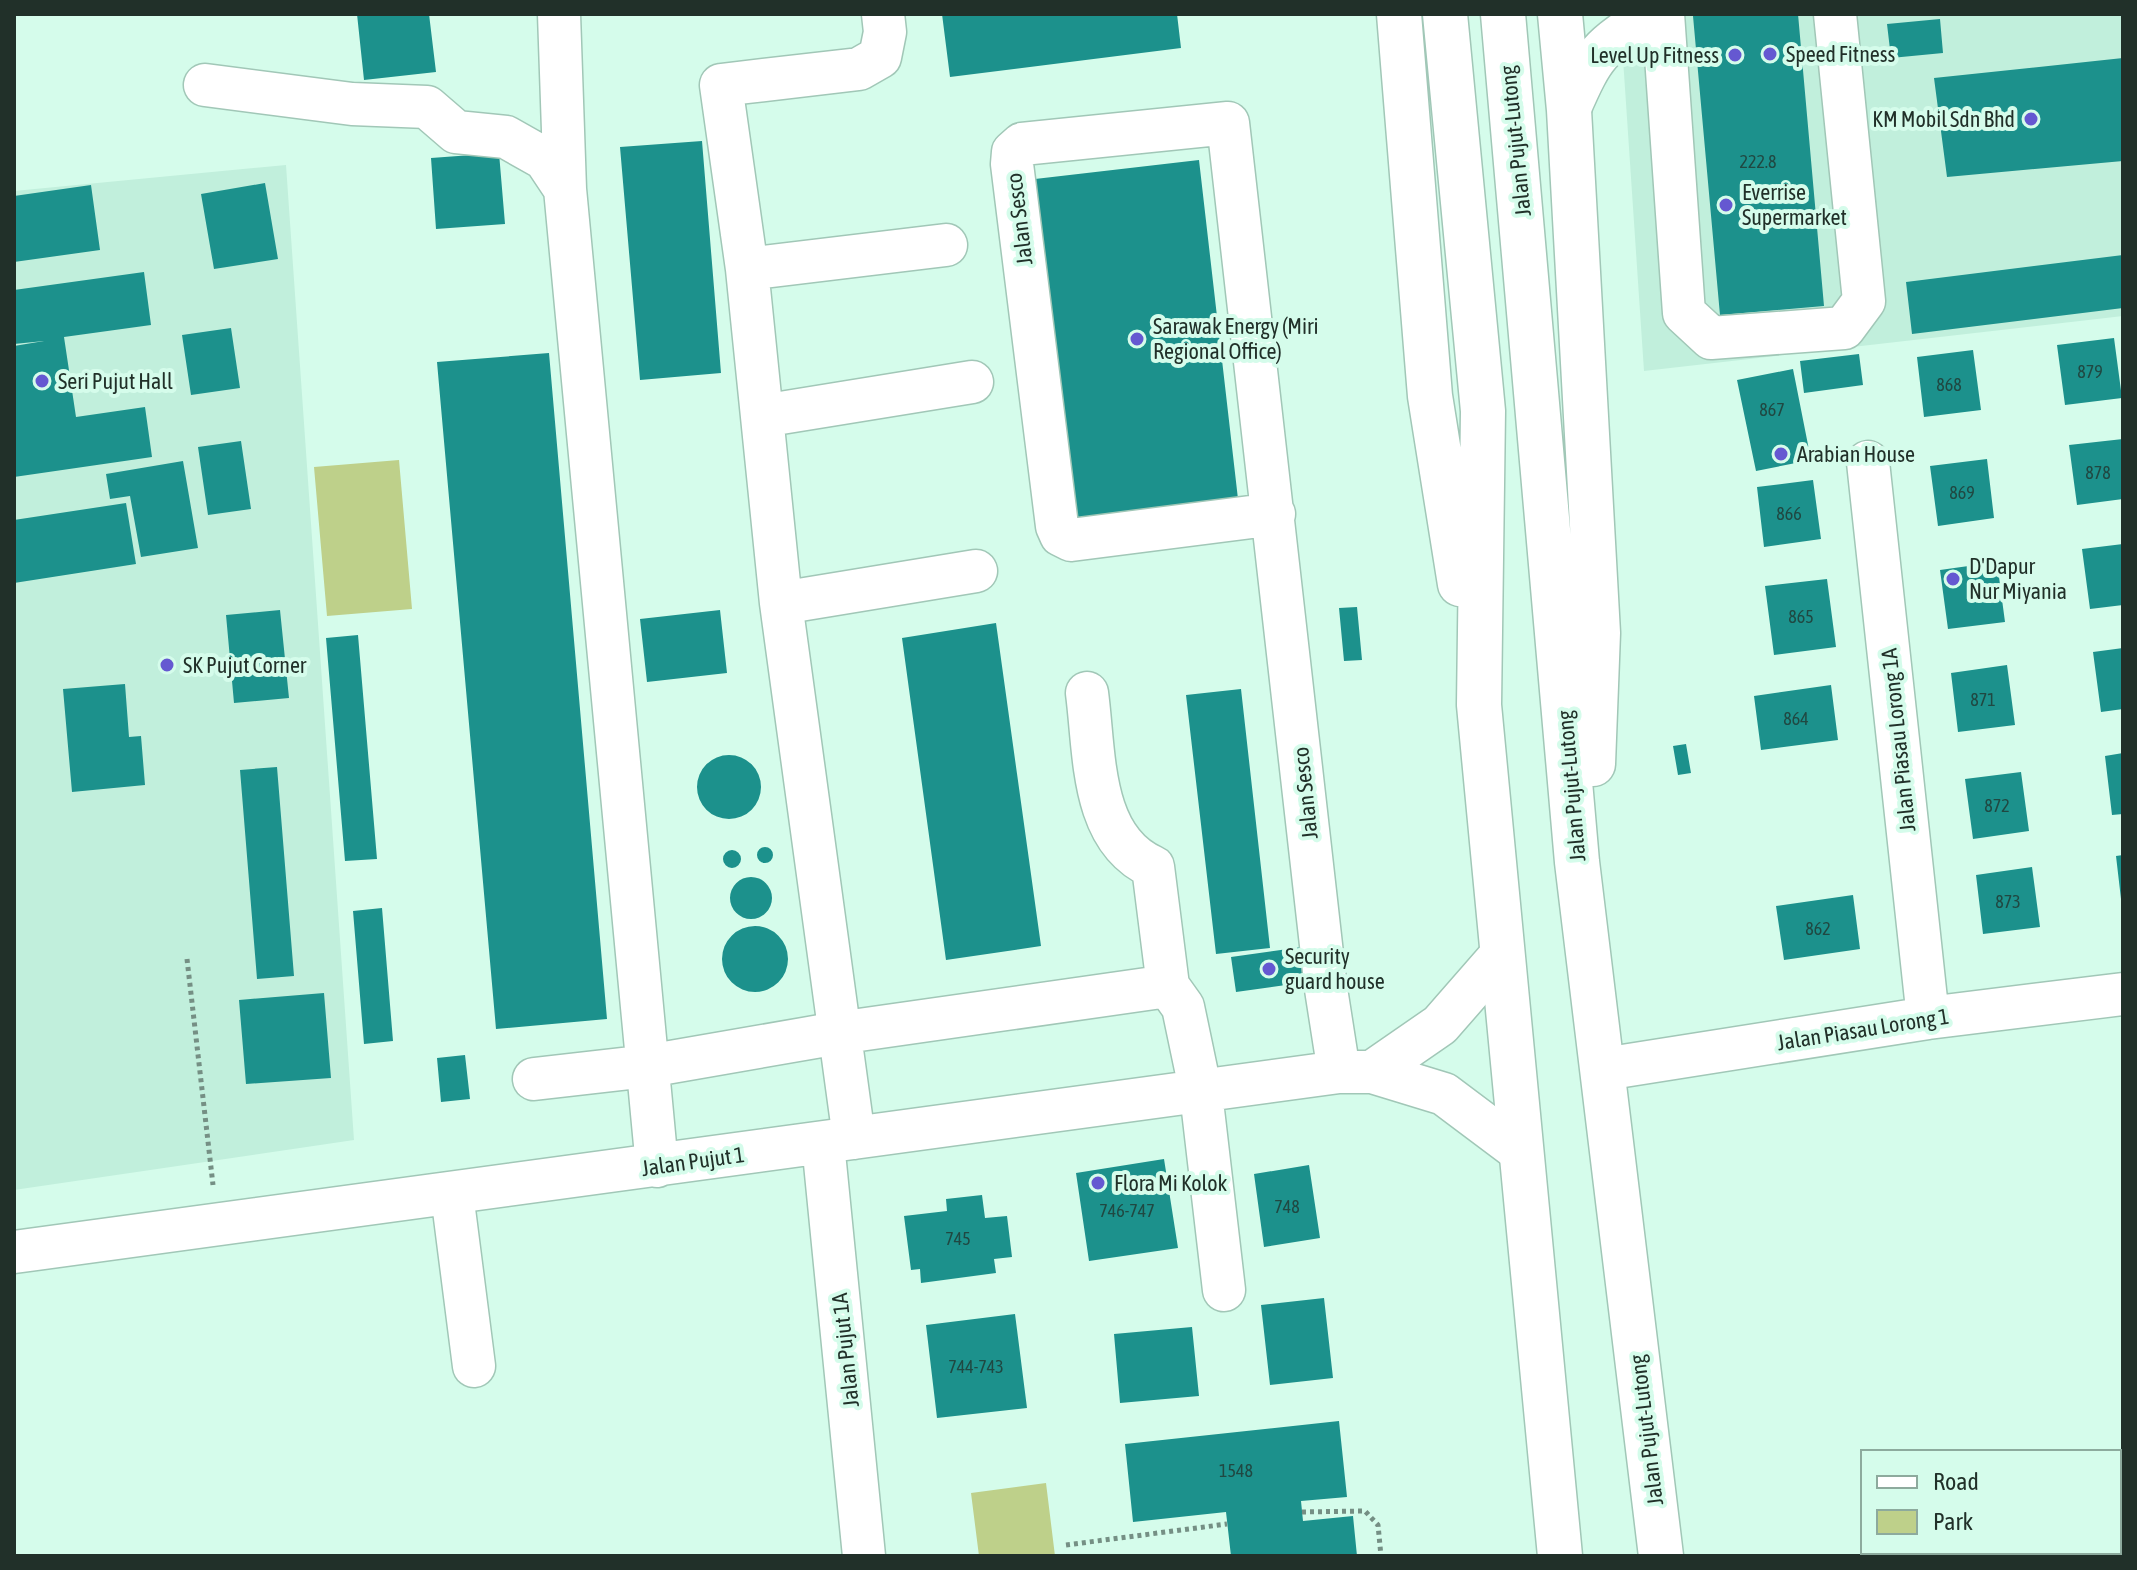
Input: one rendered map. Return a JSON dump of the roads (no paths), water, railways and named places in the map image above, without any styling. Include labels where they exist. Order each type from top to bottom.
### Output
[{"type":"highway","points":[[1399,14],[1430,396],[1479,705],[1560,1556]]},
{"type":"highway","points":[[1445,14],[1483,411],[1479,705]]},
{"type":"highway","name":"Jalan Pujut-Lutong","points":[[1503,14],[1586,926],[1661,1556]]},
{"type":"highway","points":[[1560,14],[1569,110],[1598,633],[1586,926]]},
{"type":"street","points":[[559,14],[565,189],[657,1166]]},
{"type":"street","name":"Jalan Pujut 1A","points":[[864,1556],[838,1141],[838,1033],[781,603],[747,269],[721,85],[859,69],[880,57],[885,32],[883,14]]},
{"type":"street","points":[[1569,110],[1590,63],[1604,44],[1652,14]]},
{"type":"street","points":[[1663,14],[1684,313],[1711,338],[1844,328],[1864,301],[1835,14]]},
{"type":"street","points":[[205,85],[352,104],[427,107],[456,132],[506,137],[545,159],[565,189]]},
{"type":"street","name":"Jalan Sesco","points":[[1274,514],[1071,540],[1061,535],[1057,526],[1012,164],[1013,152],[1022,144],[1228,123],[1274,514],[1326,989],[1355,1072]]},
{"type":"street","points":[[747,269],[946,245]]},
{"type":"street","points":[[762,416],[972,382]]},
{"type":"street","name":"Jalan Piasau Lorong 1A","points":[[1868,462],[1928,1018]]},
{"type":"street","points":[[781,603],[976,571]]},
{"type":"street","points":[[1087,693],[1103,810],[1118,840],[1133,858],[1153,867],[1168,986],[1183,1007],[1201,1093],[1224,1290]]},
{"type":"street","name":"Jalan Pujut 1","points":[[14,1252],[1355,1072],[1440,1025],[1502,954]]},
{"type":"street","points":[[534,1079],[648,1066],[838,1033],[1168,986]]},
{"type":"street","name":"Jalan Piasau Lorong 1","points":[[1604,1069],[1928,1018],[2123,994]]},
{"type":"street","name":"Jalan Pujut 1","points":[[1355,1072],[1444,1094],[1520,1151]]},
{"type":"street","points":[[452,1194],[474,1366]]},
{"type":"place","name":"Speed Fitness","points":[[1770,54]]},
{"type":"place","name":"Level Up Fitness","points":[[1735,55]]},
{"type":"place","name":"KM Mobil Sdn Bhd","points":[[2031,119]]},
{"type":"place","name":"Everrise Supermarket","points":[[1726,205]]},
{"type":"place","name":"Sarawak Energy (Miri Regional Office)","points":[[1137,339]]},
{"type":"place","name":"Seri Pujut Hall","points":[[42,381]]},
{"type":"place","name":"Arabian House","points":[[1781,454]]},
{"type":"place","name":"D'Dapur Nur Miyania","points":[[1953,579]]},
{"type":"place","name":"SK Pujut Corner","points":[[167,665]]},
{"type":"place","name":"Security guard house","points":[[1269,969]]},
{"type":"place","name":"Flora Mi Kolok","points":[[1098,1183]]}]
